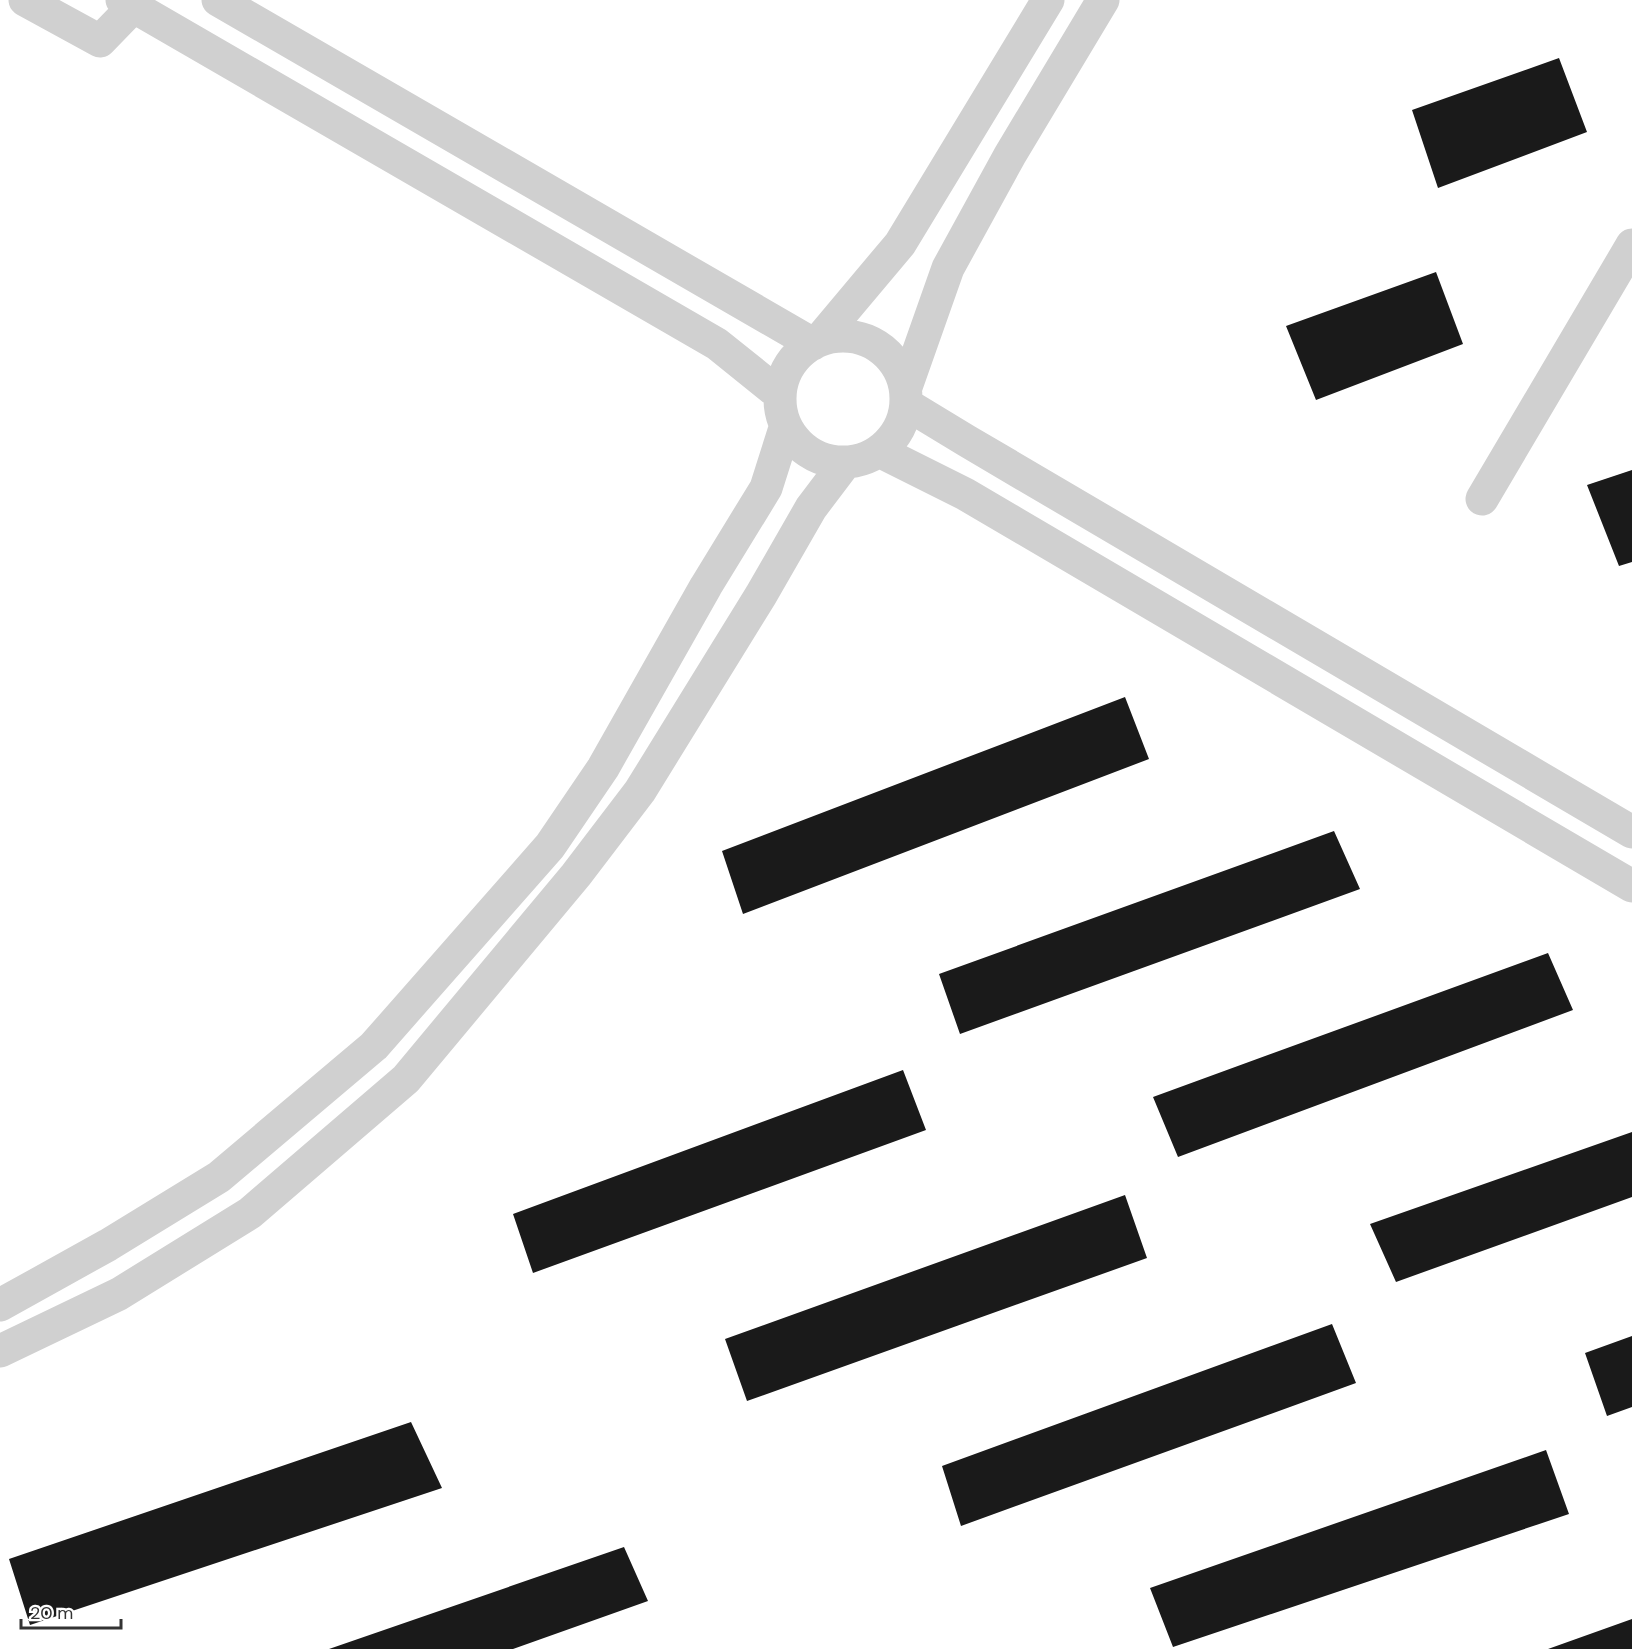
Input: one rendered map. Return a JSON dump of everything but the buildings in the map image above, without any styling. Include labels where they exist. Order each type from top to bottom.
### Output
[{"type":"street","points":[[25,0],[100,41],[131,2],[717,344],[778,393]]},
{"type":"street","points":[[218,0],[817,341],[857,336],[889,355],[906,395],[967,441],[1632,832]]},
{"type":"street","points":[[0,1305],[108,1245],[219,1177],[374,1046],[550,846],[603,768],[706,586],[766,488],[785,428],[778,393],[792,359],[817,341],[900,244],[1048,0]]},
{"type":"street","points":[[785,428],[810,454],[845,463],[879,452],[898,430],[906,395],[948,268],[1010,155],[1103,0]]},
{"type":"street","points":[[1482,499],[1632,245]]},
{"type":"street","points":[[879,452],[965,494],[1632,886]]},
{"type":"street","points":[[0,1351],[119,1294],[250,1213],[406,1079],[576,875],[640,792],[761,595],[811,508],[845,463]]},
{"type":"street","points":[[603,768],[640,792]]},
{"type":"street","points":[[219,1177],[250,1213]]}]
